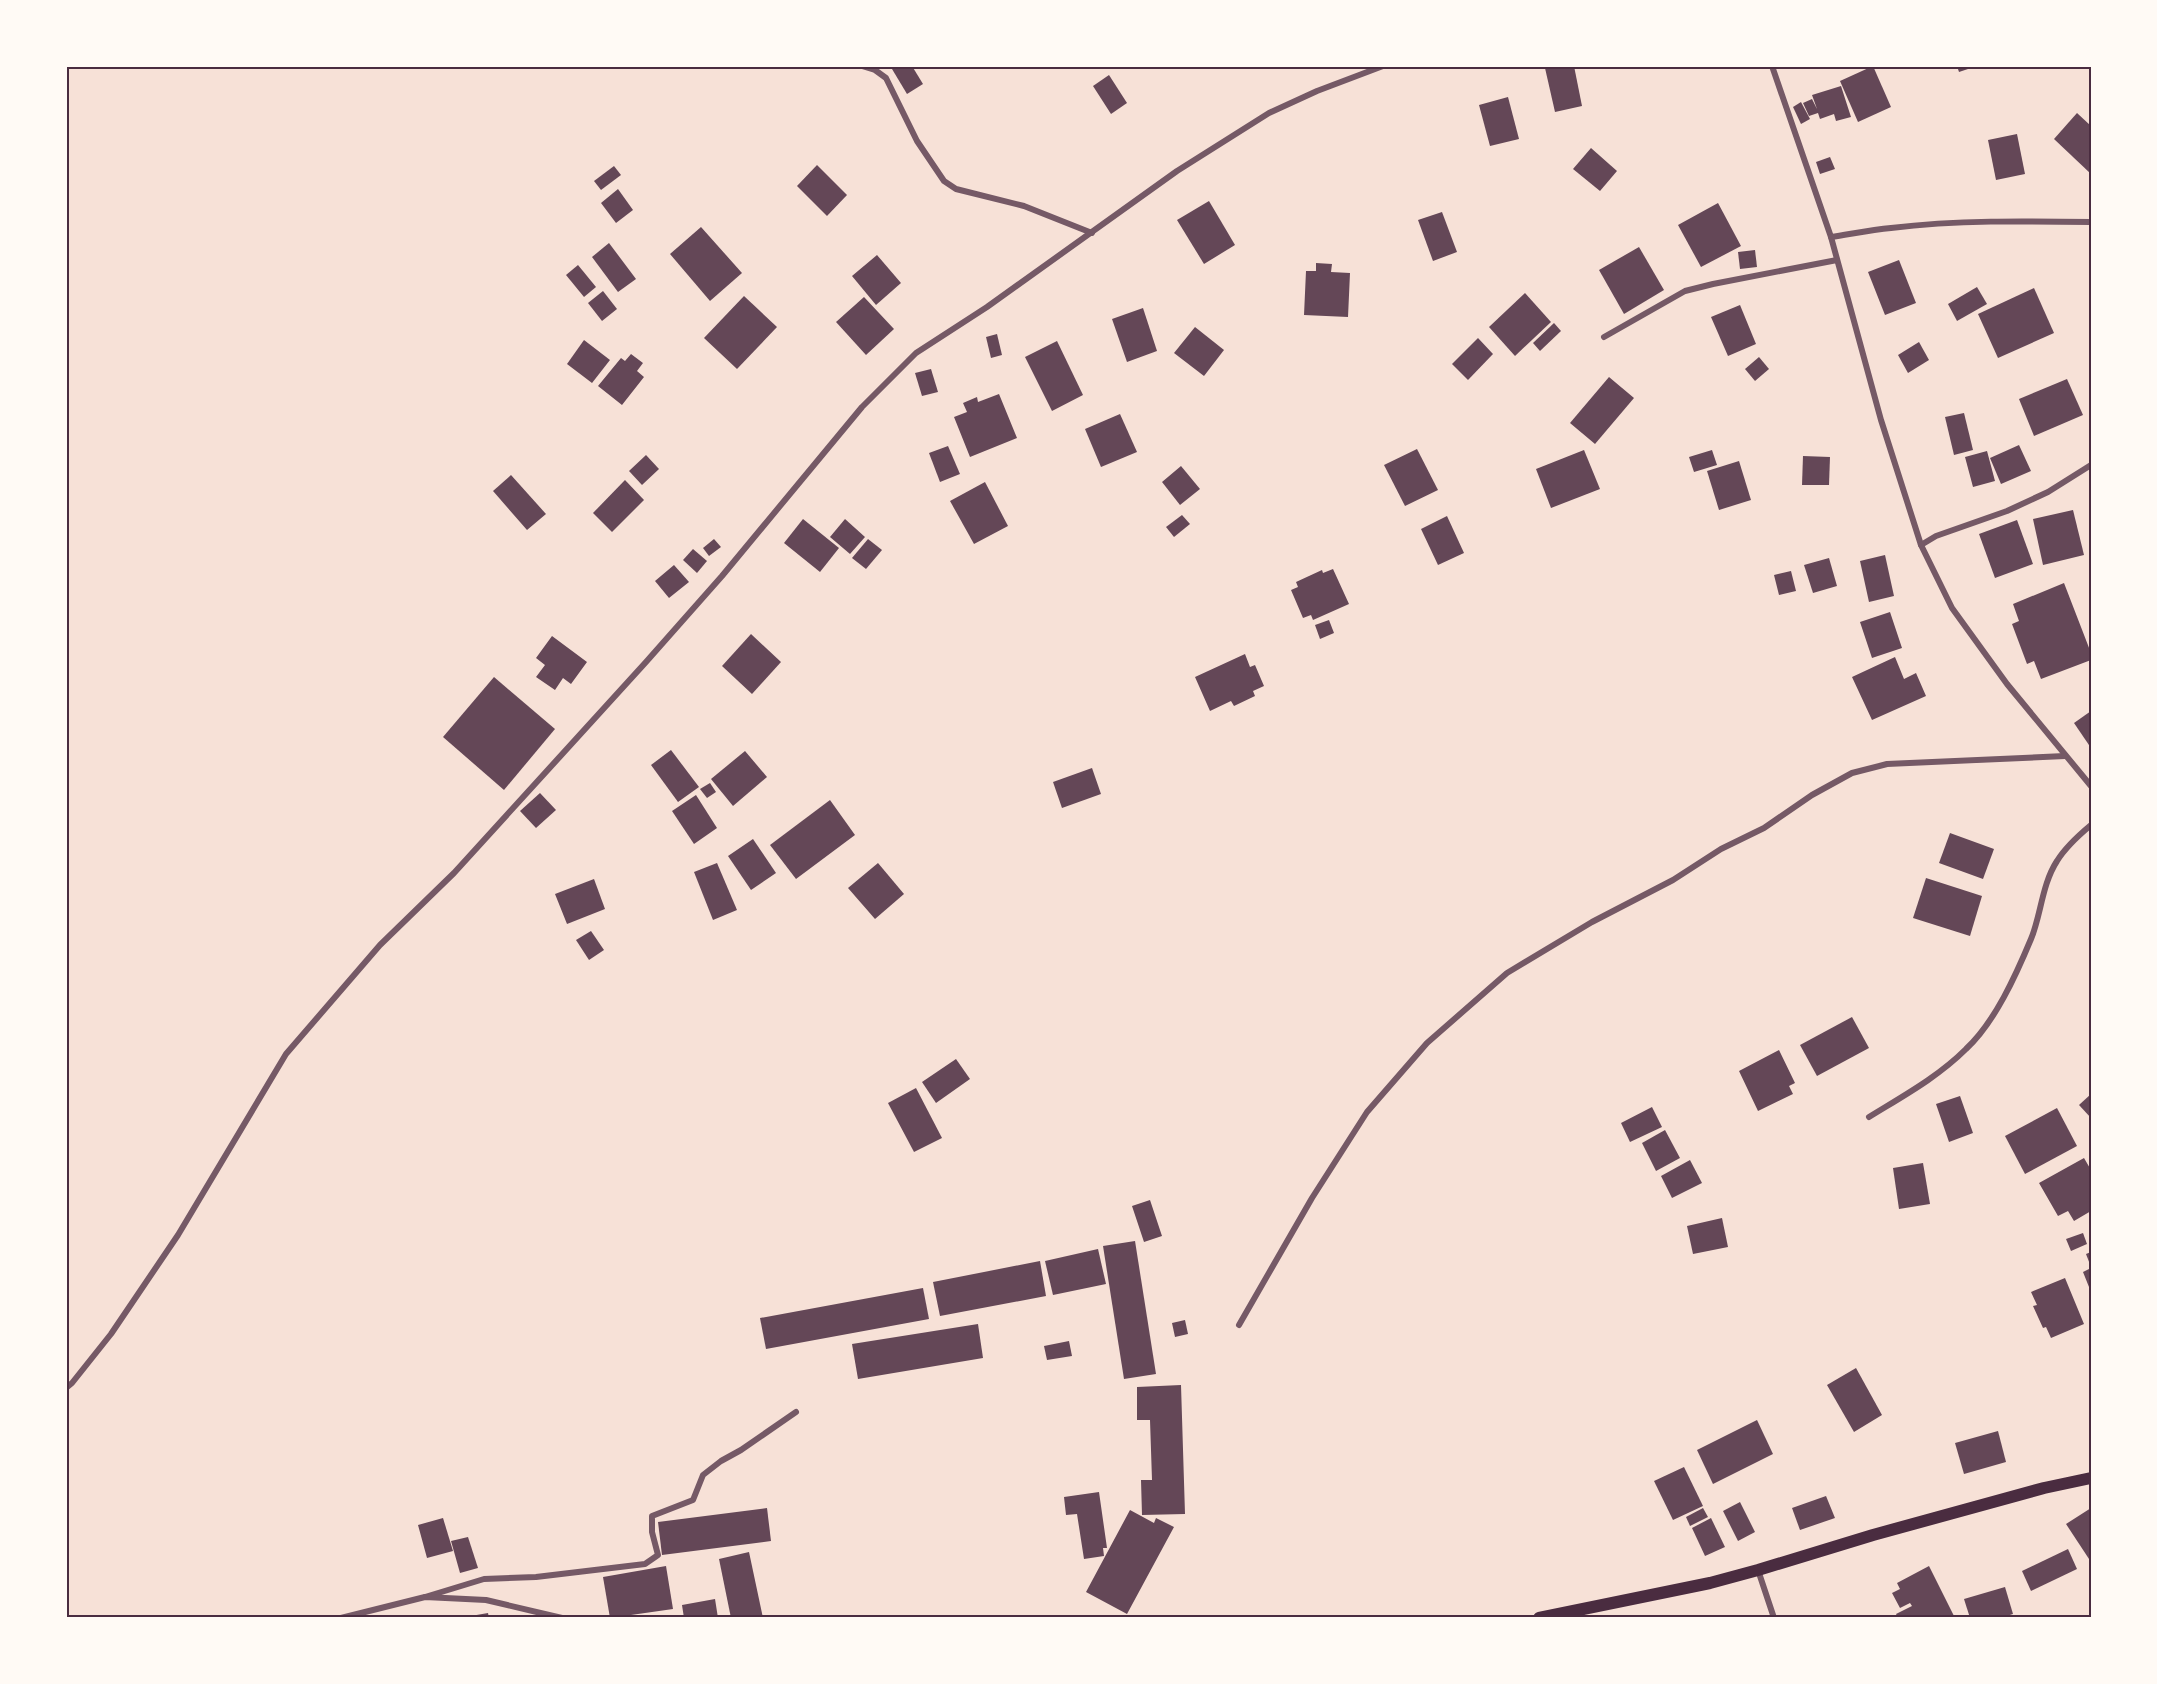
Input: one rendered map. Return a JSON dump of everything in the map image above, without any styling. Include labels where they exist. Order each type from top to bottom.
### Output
[{"type":"main road","points":[[1539,1618],[1758,1570],[1872,1535],[2044,1488],[2091,1478]]},
{"type":"street","points":[[862,66],[875,70],[886,78],[917,141],[944,181],[956,189],[1024,206],[1092,233]]},
{"type":"street","points":[[66,1388],[111,1334],[178,1235],[286,1054],[380,945],[454,873],[646,662],[722,576],[862,407],[916,353],[1092,233],[1177,171],[1269,113],[1317,91],[1383,66]]},
{"type":"street","points":[[1772,66],[1831,237],[1881,420],[1921,545],[1952,608],[2007,684],[2091,786]]},
{"type":"street","points":[[1831,237],[1929,224],[2022,221],[2091,222]]},
{"type":"street","points":[[1604,337],[1684,291],[1837,260]]},
{"type":"street","points":[[1921,545],[1947,532],[2007,511],[2048,492],[2091,465]]},
{"type":"street","points":[[1239,1325],[1312,1198],[1367,1112],[1427,1043],[1507,973],[1592,922],[1673,880],[1721,849],[1764,828],[1812,795],[1852,773],[1887,764],[2065,756]]},
{"type":"street","points":[[1869,1117],[1939,1073],[1968,1048],[1988,1022],[2014,977],[2032,936],[2056,862],[2079,834],[2091,825]]},
{"type":"street","points":[[341,1618],[425,1597],[484,1579],[536,1577],[645,1564],[658,1555],[652,1532],[652,1516],[693,1500],[704,1475],[721,1461],[796,1412]]},
{"type":"street","points":[[1758,1570],[1774,1618]]},
{"type":"street","points":[[425,1597],[486,1600],[562,1618]]},
{"type":"building","points":[[898,66],[912,66],[923,84],[907,94],[892,69]]},
{"type":"building","points":[[1574,66],[1582,106],[1555,112],[1545,68]]},
{"type":"building","points":[[1873,66],[1891,107],[1858,122],[1840,81]]},
{"type":"building","points":[[1957,66],[1977,66],[1959,72]]},
{"type":"building","points":[[1109,75],[1127,103],[1111,114],[1093,86]]},
{"type":"building","points":[[1841,86],[1851,117],[1836,121],[1834,114],[1820,119],[1818,113],[1809,116],[1803,103],[1812,99],[1817,109],[1812,95]]},
{"type":"building","points":[[1508,97],[1519,139],[1490,146],[1479,105]]},
{"type":"building","points":[[1801,102],[1810,119],[1801,124],[1793,107]]},
{"type":"building","points":[[2077,113],[2091,126],[2091,174],[2054,139]]},
{"type":"building","points":[[2017,134],[2025,174],[1996,180],[1988,140]]},
{"type":"building","points":[[1591,148],[1617,171],[1600,191],[1573,169]]},
{"type":"building","points":[[1830,157],[1835,169],[1820,174],[1816,162]]},
{"type":"building","points":[[817,165],[847,195],[827,216],[797,186]]},
{"type":"building","points":[[614,166],[621,175],[601,190],[594,181]]},
{"type":"building","points":[[618,189],[633,210],[616,223],[601,203]]},
{"type":"building","points":[[1209,201],[1235,245],[1204,264],[1177,220]]},
{"type":"building","points":[[1718,203],[1741,246],[1701,267],[1678,225]]},
{"type":"building","points":[[1442,212],[1457,252],[1433,261],[1418,220]]},
{"type":"building","points":[[701,227],[742,273],[710,301],[670,254]]},
{"type":"building","points":[[609,243],[636,279],[618,292],[592,257]]},
{"type":"building","points":[[1639,247],[1664,290],[1624,314],[1599,270]]},
{"type":"building","points":[[1755,250],[1757,267],[1740,269],[1738,252]]},
{"type":"building","points":[[877,255],[901,283],[876,305],[852,276]]},
{"type":"building","points":[[1899,260],[1916,303],[1885,315],[1868,272]]},
{"type":"building","points":[[1316,263],[1332,264],[1331,272],[1350,273],[1348,317],[1304,315],[1306,271],[1316,271]]},
{"type":"building","points":[[578,265],[596,287],[584,297],[566,275]]},
{"type":"building","points":[[1977,287],[1987,304],[1957,321],[1948,304]]},
{"type":"building","points":[[2034,288],[2054,333],[1998,358],[1978,314]]},
{"type":"building","points":[[603,291],[617,309],[602,321],[588,303]]},
{"type":"building","points":[[1525,293],[1551,322],[1515,356],[1489,327]]},
{"type":"building","points":[[744,296],[777,327],[737,369],[704,338]]},
{"type":"building","points":[[864,297],[894,329],[866,355],[836,322]]},
{"type":"building","points":[[1740,305],[1756,344],[1728,356],[1711,317]]},
{"type":"building","points":[[1143,308],[1157,351],[1127,362],[1112,319]]},
{"type":"building","points":[[1554,323],[1561,331],[1540,351],[1533,343]]},
{"type":"building","points":[[1195,327],[1224,350],[1204,376],[1174,353]]},
{"type":"building","points":[[997,334],[1002,355],[991,358],[986,337]]},
{"type":"building","points":[[1478,338],[1493,354],[1468,380],[1452,364]]},
{"type":"building","points":[[584,340],[610,360],[592,383],[567,364]]},
{"type":"building","points":[[1057,341],[1083,395],[1052,411],[1025,357]]},
{"type":"building","points":[[1919,342],[1929,360],[1908,373],[1898,355]]},
{"type":"building","points":[[631,354],[643,363],[637,371],[644,377],[622,405],[598,386],[621,358],[625,361]]},
{"type":"building","points":[[1759,357],[1769,369],[1755,381],[1745,369]]},
{"type":"building","points":[[931,369],[938,392],[922,396],[915,373]]},
{"type":"building","points":[[1609,377],[1634,398],[1595,444],[1570,423]]},
{"type":"building","points":[[2067,379],[2083,415],[2034,436],[2019,399]]},
{"type":"building","points":[[999,394],[1017,438],[970,457],[954,417],[967,412],[963,403],[977,397],[978,402]]},
{"type":"building","points":[[1964,413],[1973,450],[1954,455],[1945,417]]},
{"type":"building","points":[[1120,414],[1137,452],[1101,467],[1085,429]]},
{"type":"building","points":[[2019,445],[2031,471],[2001,484],[1990,458]]},
{"type":"building","points":[[948,446],[960,474],[940,482],[929,453]]},
{"type":"building","points":[[1417,449],[1438,490],[1405,506],[1384,465]]},
{"type":"building","points":[[1584,450],[1600,489],[1551,508],[1536,469]]},
{"type":"building","points":[[1712,450],[1717,465],[1694,472],[1689,457]]},
{"type":"building","points":[[1987,451],[1995,481],[1973,487],[1965,457]]},
{"type":"building","points":[[646,455],[659,469],[642,485],[629,471]]},
{"type":"building","points":[[1803,456],[1830,457],[1829,485],[1802,485]]},
{"type":"building","points":[[1739,461],[1751,500],[1719,510],[1707,471]]},
{"type":"building","points":[[1181,466],[1200,489],[1180,505],[1162,482]]},
{"type":"building","points":[[511,475],[546,514],[527,530],[493,491]]},
{"type":"building","points":[[625,480],[644,500],[612,532],[593,513]]},
{"type":"building","points":[[985,482],[1008,526],[974,544],[950,501]]},
{"type":"building","points":[[2073,510],[2084,555],[2043,565],[2033,519]]},
{"type":"building","points":[[1182,515],[1190,524],[1174,537],[1166,527]]},
{"type":"building","points":[[1447,516],[1464,553],[1438,565],[1421,529]]},
{"type":"building","points":[[803,519],[839,548],[820,572],[784,543]]},
{"type":"building","points":[[845,519],[865,537],[850,554],[830,537]]},
{"type":"building","points":[[2017,520],[2033,564],[1995,578],[1979,534]]},
{"type":"building","points":[[714,539],[721,547],[709,556],[703,548]]},
{"type":"building","points":[[868,539],[882,550],[866,569],[852,558]]},
{"type":"building","points":[[693,549],[707,561],[697,573],[683,560]]},
{"type":"building","points":[[1885,555],[1894,596],[1869,602],[1860,561]]},
{"type":"building","points":[[1829,558],[1837,586],[1813,593],[1804,565]]},
{"type":"building","points":[[674,565],[689,582],[669,598],[655,581]]},
{"type":"building","points":[[1333,569],[1349,604],[1313,620],[1311,615],[1303,618],[1291,590],[1298,587],[1296,582],[1322,570],[1323,573]]},
{"type":"building","points":[[1791,571],[1796,591],[1779,595],[1774,575]]},
{"type":"building","points":[[2064,583],[2091,653],[2091,660],[2041,679],[2034,661],[2027,664],[2012,624],[2019,621],[2013,604]]},
{"type":"building","points":[[1890,612],[1902,648],[1872,658],[1860,622]]},
{"type":"building","points":[[1329,620],[1334,633],[1320,639],[1315,625]]},
{"type":"building","points":[[751,634],[781,662],[752,694],[722,666]]},
{"type":"building","points":[[552,636],[587,662],[571,684],[563,678],[555,690],[536,677],[545,665],[536,658]]},
{"type":"building","points":[[1245,654],[1250,667],[1255,665],[1264,686],[1253,691],[1255,696],[1234,706],[1231,701],[1210,711],[1195,677]]},
{"type":"building","points":[[1895,657],[1904,679],[1916,673],[1926,696],[1872,720],[1852,677]]},
{"type":"building","points":[[494,677],[555,729],[504,790],[443,737]]},
{"type":"building","points":[[2091,711],[2091,748],[2074,723]]},
{"type":"building","points":[[671,750],[699,787],[678,802],[651,765]]},
{"type":"building","points":[[745,751],[767,777],[733,806],[711,779]]},
{"type":"building","points":[[1092,768],[1101,794],[1062,808],[1053,782]]},
{"type":"building","points":[[710,783],[716,792],[707,798],[700,789]]},
{"type":"building","points":[[540,793],[556,810],[536,828],[520,811]]},
{"type":"building","points":[[696,795],[717,828],[694,844],[672,811]]},
{"type":"building","points":[[830,800],[855,835],[796,879],[770,845]]},
{"type":"building","points":[[1950,833],[1994,849],[1983,879],[1939,863]]},
{"type":"building","points":[[753,839],[776,873],[751,890],[728,856]]},
{"type":"building","points":[[717,863],[737,910],[713,920],[694,872]]},
{"type":"building","points":[[878,863],[904,894],[875,919],[848,888]]},
{"type":"building","points":[[1926,878],[1982,896],[1970,936],[1913,918]]},
{"type":"building","points":[[594,879],[605,909],[567,924],[555,894]]},
{"type":"building","points":[[591,931],[604,950],[589,960],[576,940]]},
{"type":"building","points":[[1852,1017],[1869,1048],[1817,1076],[1800,1045]]},
{"type":"building","points":[[1779,1050],[1795,1083],[1789,1086],[1793,1094],[1758,1111],[1739,1071]]},
{"type":"building","points":[[956,1059],[970,1079],[936,1103],[922,1082]]},
{"type":"building","points":[[916,1088],[942,1138],[914,1152],[888,1103]]},
{"type":"building","points":[[2091,1094],[2091,1118],[2079,1105]]},
{"type":"building","points":[[1960,1096],[1973,1133],[1949,1142],[1936,1104]]},
{"type":"building","points":[[1652,1107],[1662,1127],[1630,1142],[1621,1123]]},
{"type":"building","points":[[2057,1108],[2077,1146],[2025,1174],[2005,1136]]},
{"type":"building","points":[[1665,1130],[1680,1158],[1656,1171],[1642,1143]]},
{"type":"building","points":[[2084,1158],[2091,1170],[2091,1211],[2074,1221],[2068,1211],[2058,1216],[2039,1183]]},
{"type":"building","points":[[1690,1160],[1702,1183],[1672,1198],[1661,1176]]},
{"type":"building","points":[[1923,1163],[1930,1204],[1899,1209],[1893,1168]]},
{"type":"building","points":[[1150,1200],[1162,1236],[1144,1242],[1132,1206]]},
{"type":"building","points":[[1722,1218],[1728,1247],[1693,1254],[1687,1226]]},
{"type":"building","points":[[2083,1233],[2087,1244],[2071,1251],[2066,1239]]},
{"type":"building","points":[[1135,1241],[1156,1374],[1124,1379],[1103,1246]]},
{"type":"building","points":[[1098,1249],[1106,1284],[1053,1295],[1045,1261]]},
{"type":"building","points":[[2091,1252],[2091,1267],[2086,1254]]},
{"type":"building","points":[[1040,1261],[1046,1296],[940,1316],[933,1282]]},
{"type":"building","points":[[2091,1268],[2091,1292],[2083,1272]]},
{"type":"building","points":[[2065,1278],[2084,1324],[2051,1338],[2046,1327],[2043,1328],[2033,1306],[2037,1305],[2031,1292]]},
{"type":"building","points":[[923,1288],[929,1319],[766,1349],[760,1318]]},
{"type":"building","points":[[1185,1320],[1188,1334],[1175,1337],[1172,1323]]},
{"type":"building","points":[[978,1324],[983,1358],[858,1379],[852,1344]]},
{"type":"building","points":[[1069,1341],[1072,1356],[1047,1360],[1044,1346]]},
{"type":"building","points":[[1856,1368],[1882,1415],[1854,1432],[1827,1385]]},
{"type":"building","points":[[1181,1385],[1185,1514],[1142,1515],[1141,1480],[1152,1480],[1150,1420],[1137,1420],[1137,1387]]},
{"type":"building","points":[[1757,1420],[1773,1454],[1713,1484],[1697,1450]]},
{"type":"building","points":[[1998,1431],[2006,1462],[1964,1474],[1955,1443]]},
{"type":"building","points":[[1684,1467],[1703,1506],[1673,1520],[1654,1481]]},
{"type":"building","points":[[1099,1492],[1107,1548],[1103,1548],[1104,1556],[1084,1559],[1077,1514],[1066,1515],[1064,1497]]},
{"type":"building","points":[[1826,1496],[1835,1518],[1800,1530],[1792,1508]]},
{"type":"building","points":[[1740,1502],[1755,1532],[1738,1541],[1723,1511]]},
{"type":"building","points":[[767,1508],[771,1541],[662,1555],[658,1522]]},
{"type":"building","points":[[1703,1508],[1708,1517],[1690,1526],[1686,1517]]},
{"type":"building","points":[[2091,1508],[2091,1562],[2066,1524]]},
{"type":"building","points":[[1130,1510],[1154,1523],[1156,1518],[1174,1527],[1127,1614],[1086,1592]]},
{"type":"building","points":[[443,1518],[453,1551],[427,1558],[418,1525]]},
{"type":"building","points":[[1711,1518],[1725,1547],[1705,1556],[1692,1528]]},
{"type":"building","points":[[468,1537],[478,1568],[460,1573],[451,1541]]},
{"type":"building","points":[[2068,1549],[2077,1569],[2031,1591],[2022,1571]]},
{"type":"building","points":[[749,1552],[763,1618],[731,1618],[719,1559]]},
{"type":"building","points":[[666,1566],[673,1609],[610,1618],[603,1577]]},
{"type":"building","points":[[1929,1566],[1955,1618],[1898,1618],[1896,1614],[1912,1606],[1910,1603],[1900,1608],[1892,1593],[1900,1589],[1897,1583]]},
{"type":"building","points":[[2005,1587],[2013,1614],[2000,1618],[1970,1618],[1964,1599]]},
{"type":"building","points":[[715,1599],[718,1618],[684,1618],[682,1605]]},
{"type":"building","points":[[488,1613],[489,1618],[465,1618],[465,1617]]}]
